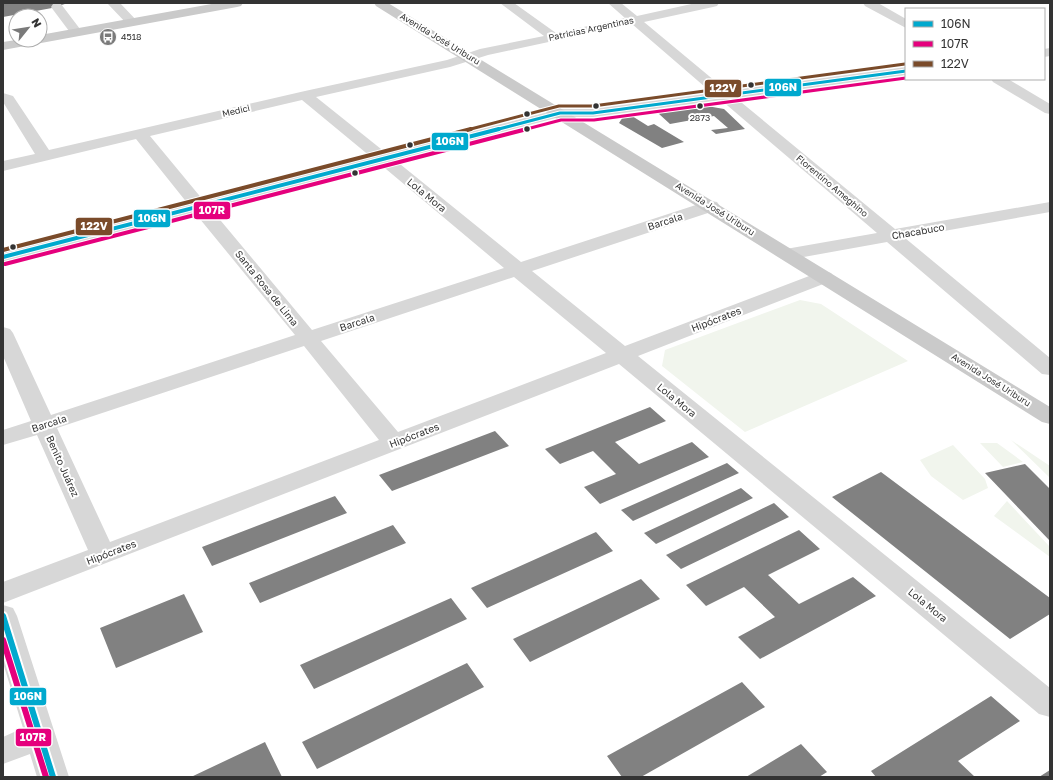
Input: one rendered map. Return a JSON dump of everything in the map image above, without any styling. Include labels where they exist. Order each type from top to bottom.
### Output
[{"type":"main road","points":[[48,37],[237,3]]},
{"type":"main road","name":"Avenida José Uriburu","points":[[380,3],[1050,417]]},
{"type":"street","points":[[113,3],[132,22]]},
{"type":"street","points":[[506,3],[554,37]]},
{"type":"street","name":"Florentino Ameghino","points":[[614,3],[1050,369]]},
{"type":"street","name":"Patricias Argentinas","points":[[469,57],[485,52],[713,3]]},
{"type":"street","points":[[869,3],[905,23]]},
{"type":"street","points":[[57,7],[76,32]]},
{"type":"street","name":"Medici","points":[[3,166],[305,95],[450,63],[469,57]]},
{"type":"street","points":[[3,257],[560,113],[593,113],[905,71]]},
{"type":"street","points":[[1000,80],[1050,110]]},
{"type":"street","name":"Lola Mora","points":[[305,95],[1050,705]]},
{"type":"street","points":[[3,97],[8,98],[45,156]]},
{"type":"street","name":"Santa Rosa de Lima","points":[[140,134],[394,443]]},
{"type":"street","name":"Barcala","points":[[3,438],[710,206]]},
{"type":"street","name":"Chacabuco","points":[[787,254],[1050,207]]},
{"type":"street","name":"Hipócrates","points":[[3,593],[824,277]]},
{"type":"street","name":"Benito Juárez","points":[[3,333],[103,555]]},
{"type":"street","points":[[3,616],[53,777]]},
{"type":"street","points":[[3,751],[40,735]]},
{"type":"shaded area","points":[[800,300],[821,304],[908,361],[745,432],[662,366],[665,350]]},
{"type":"shaded area","points":[[1011,440],[1050,466],[1050,478]]},
{"type":"shaded area","points":[[980,443],[997,443],[1023,462],[1003,467]]},
{"type":"shaded area","points":[[953,445],[985,479],[988,488],[963,500],[931,476],[920,460]]},
{"type":"shaded area","points":[[1007,501],[1050,547],[1050,557],[994,516]]},
{"type":"building","points":[[3,3],[68,3],[48,9],[8,8],[8,16],[3,17]]},
{"type":"building","points":[[707,106],[724,109],[745,129],[716,134],[711,130],[728,128],[714,116],[670,124],[658,113]]},
{"type":"building","points":[[632,116],[648,126],[654,124],[684,142],[662,148],[619,123],[623,117]]},
{"type":"building","points":[[650,407],[666,421],[615,442],[639,464],[692,442],[709,457],[600,504],[584,487],[616,474],[593,451],[560,464],[545,449]]},
{"type":"building","points":[[495,431],[509,446],[392,491],[379,475]]},
{"type":"building","points":[[727,463],[739,473],[633,521],[621,510]]},
{"type":"building","points":[[1025,464],[1050,489],[1050,541],[985,473]]},
{"type":"building","points":[[881,472],[1050,598],[1050,614],[1010,639],[832,497]]},
{"type":"building","points":[[741,488],[753,498],[656,544],[644,533]]},
{"type":"building","points":[[335,496],[347,513],[212,566],[202,547]]},
{"type":"building","points":[[774,503],[789,517],[681,569],[666,555]]},
{"type":"building","points":[[393,525],[406,543],[260,603],[249,583]]},
{"type":"building","points":[[799,530],[820,549],[768,575],[799,604],[853,577],[876,596],[760,659],[738,637],[775,617],[744,587],[706,606],[686,585]]},
{"type":"building","points":[[596,532],[613,551],[487,608],[471,588]]},
{"type":"building","points":[[641,579],[660,599],[530,662],[513,639]]},
{"type":"building","points":[[184,594],[203,632],[116,668],[100,628]]},
{"type":"building","points":[[451,598],[467,619],[314,689],[300,665]]},
{"type":"building","points":[[467,663],[484,687],[317,769],[302,742]]},
{"type":"building","points":[[742,682],[765,707],[641,777],[622,777],[607,756]]},
{"type":"building","points":[[991,696],[1020,721],[958,761],[975,777],[876,777],[871,771]]},
{"type":"building","points":[[265,742],[282,777],[191,777]]},
{"type":"building","points":[[801,744],[827,772],[819,777],[746,777]]},
{"type":"building","points":[[1050,770],[1050,777],[1039,777]]},
{"type":"transit line","name":"122V","points":[[3,250],[559,106],[593,106],[905,64]]},
{"type":"transit line","name":"106N","points":[[3,257],[560,113],[593,113],[905,71]]},
{"type":"transit line","name":"107R","points":[[5,264],[561,120],[594,120],[905,78]]},
{"type":"transit line","name":"106N","points":[[3,616],[53,777]]},
{"type":"transit line","name":"107R","points":[[3,640],[46,777]]},
{"type":"place","name":"4518","points":[[108,37]]},
{"type":"place","name":"2873","points":[[700,106]]}]
